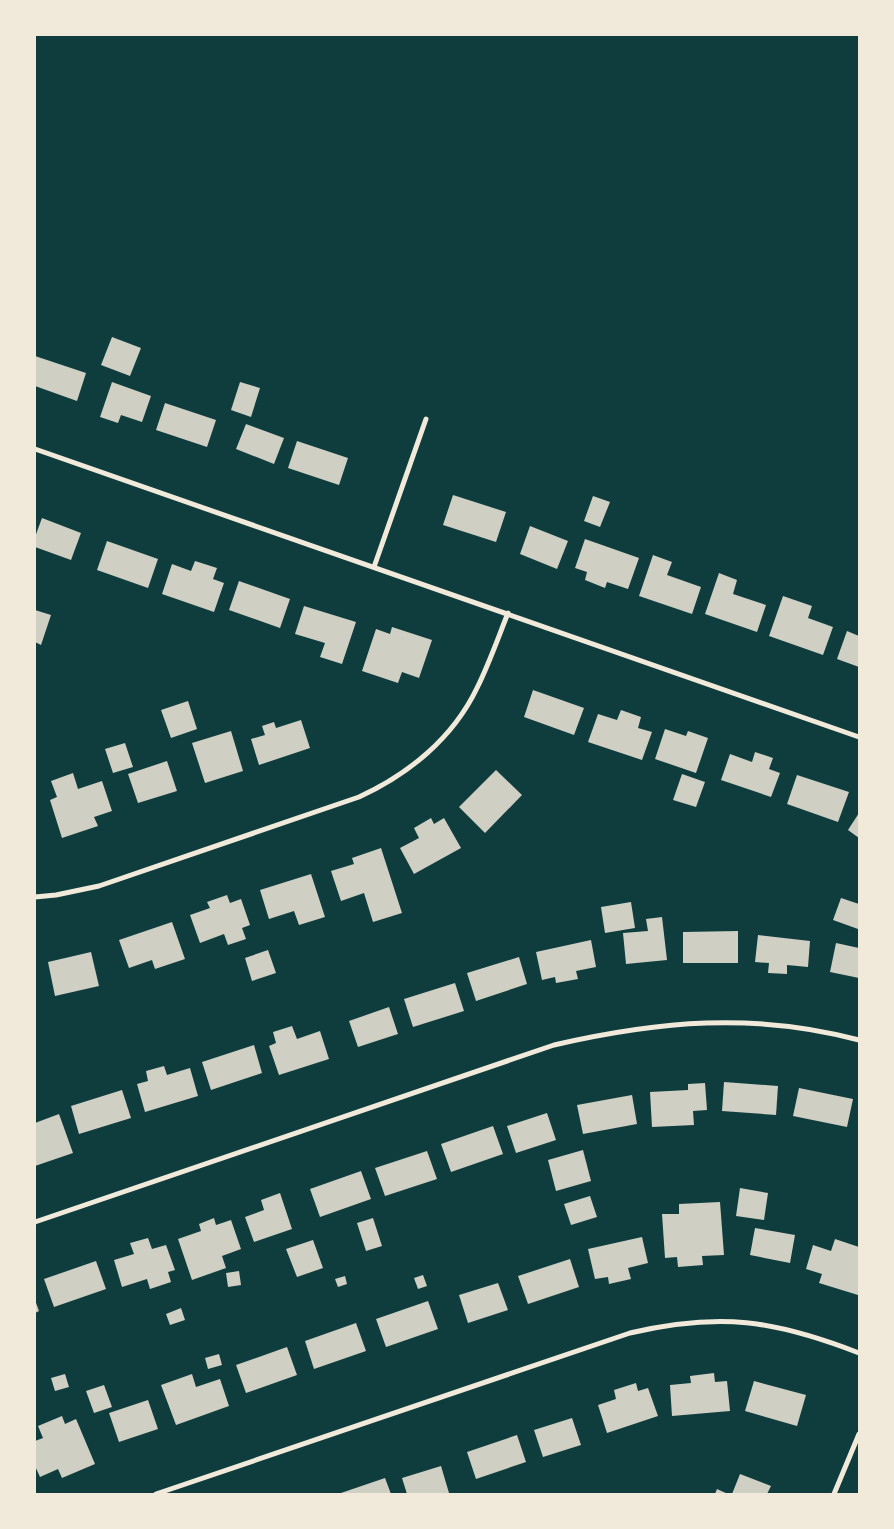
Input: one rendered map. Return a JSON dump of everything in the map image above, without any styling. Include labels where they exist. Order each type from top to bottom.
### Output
[{"type":"street","points":[[374,567],[426,419]]},
{"type":"street","points":[[35,449],[859,736]]},
{"type":"street","points":[[35,896],[56,895],[99,886],[359,797],[384,785],[408,770],[440,741],[465,710],[477,688],[508,613]]},
{"type":"street","points":[[35,1222],[554,1046],[602,1034],[653,1026],[698,1022],[746,1023],[794,1027],[859,1040]]},
{"type":"street","points":[[156,1494],[630,1333],[662,1326],[716,1320],[744,1322],[811,1335],[859,1353]]},
{"type":"street","points":[[834,1494],[859,1434]]},
{"type":"building","points":[[112,337],[141,348],[130,376],[101,365]]},
{"type":"building","points":[[35,356],[86,373],[77,401],[35,386]]},
{"type":"building","points":[[112,382],[151,396],[142,422],[121,415],[118,423],[100,417]]},
{"type":"building","points":[[240,382],[260,388],[251,417],[231,410]]},
{"type":"building","points":[[165,403],[216,420],[207,447],[156,430]]},
{"type":"building","points":[[246,424],[284,438],[274,464],[236,449]]},
{"type":"building","points":[[297,441],[348,458],[339,485],[288,468]]},
{"type":"building","points":[[453,495],[506,512],[496,542],[443,525]]},
{"type":"building","points":[[593,496],[610,502],[600,527],[584,521]]},
{"type":"building","points":[[42,518],[81,533],[71,560],[35,547],[35,537]]},
{"type":"building","points":[[530,526],[568,541],[557,569],[520,554]]},
{"type":"building","points":[[585,539],[639,558],[628,589],[607,582],[605,588],[585,580],[587,572],[575,568]]},
{"type":"building","points":[[107,541],[158,559],[148,588],[97,570]]},
{"type":"building","points":[[653,555],[672,562],[667,575],[701,587],[692,614],[639,596]]},
{"type":"building","points":[[195,561],[217,568],[213,579],[224,583],[214,612],[162,594],[172,564],[191,571]]},
{"type":"building","points":[[719,573],[737,580],[733,594],[766,605],[757,632],[705,614]]},
{"type":"building","points":[[239,581],[290,599],[280,628],[229,610]]},
{"type":"building","points":[[783,596],[812,606],[808,618],[833,627],[823,655],[769,636]]},
{"type":"building","points":[[304,606],[356,622],[342,664],[320,657],[325,643],[295,634]]},
{"type":"building","points":[[35,610],[51,615],[41,645],[35,642]]},
{"type":"building","points":[[392,627],[432,640],[419,678],[402,672],[398,683],[362,671],[376,629],[390,634]]},
{"type":"building","points":[[847,631],[859,636],[859,667],[837,659]]},
{"type":"building","points":[[533,690],[584,708],[574,735],[524,717]]},
{"type":"building","points":[[188,701],[197,729],[171,738],[161,710]]},
{"type":"building","points":[[621,710],[641,717],[638,728],[652,732],[642,760],[588,742],[598,714],[617,720]]},
{"type":"building","points":[[301,720],[310,748],[259,765],[251,739],[265,735],[262,726],[274,722],[276,728]]},
{"type":"building","points":[[665,729],[686,736],[688,731],[708,738],[696,773],[655,759]]},
{"type":"building","points":[[231,731],[243,771],[205,783],[192,743]]},
{"type":"building","points":[[125,743],[133,767],[113,773],[105,749]]},
{"type":"building","points":[[755,752],[773,758],[769,769],[780,773],[771,797],[721,780],[730,754],[752,762]]},
{"type":"building","points":[[167,761],[177,791],[138,803],[128,774]]},
{"type":"building","points":[[496,770],[522,795],[485,833],[459,807]]},
{"type":"building","points":[[73,773],[78,789],[102,781],[112,811],[94,817],[98,826],[62,838],[50,800],[57,797],[51,781]]},
{"type":"building","points":[[682,774],[705,782],[696,807],[673,800]]},
{"type":"building","points":[[797,775],[849,792],[838,822],[787,804]]},
{"type":"building","points":[[859,813],[859,838],[848,830]]},
{"type":"building","points":[[431,818],[434,824],[444,818],[461,848],[414,874],[400,848],[419,838],[414,828]]},
{"type":"building","points":[[381,848],[402,913],[373,922],[364,893],[341,901],[331,871],[354,864],[352,858]]},
{"type":"building","points":[[311,874],[325,917],[299,925],[294,911],[269,919],[260,890]]},
{"type":"building","points":[[227,895],[230,903],[241,899],[250,925],[242,928],[246,939],[228,945],[224,934],[200,943],[190,915],[210,908],[207,902]]},
{"type":"building","points":[[841,898],[859,904],[858,929],[833,920]]},
{"type":"building","points":[[631,902],[635,928],[605,933],[601,907]]},
{"type":"building","points":[[662,917],[667,960],[626,964],[623,933],[648,931],[646,919]]},
{"type":"building","points":[[172,922],[185,959],[155,969],[152,960],[129,968],[119,940]]},
{"type":"building","points":[[738,931],[738,963],[683,963],[683,932]]},
{"type":"building","points":[[758,935],[810,941],[808,967],[787,965],[787,974],[768,973],[769,963],[755,962]]},
{"type":"building","points":[[591,940],[596,967],[576,971],[578,979],[556,983],[555,977],[542,980],[536,952]]},
{"type":"building","points":[[836,943],[859,948],[859,978],[830,972]]},
{"type":"building","points":[[268,950],[276,973],[252,981],[245,958]]},
{"type":"building","points":[[91,952],[99,986],[55,996],[48,962]]},
{"type":"building","points":[[519,957],[527,984],[476,1001],[467,973]]},
{"type":"building","points":[[455,983],[464,1011],[413,1027],[404,999]]},
{"type":"building","points":[[389,1007],[398,1034],[358,1047],[349,1021]]},
{"type":"building","points":[[292,1026],[297,1039],[320,1031],[329,1059],[279,1075],[269,1046],[276,1043],[273,1032]]},
{"type":"building","points":[[254,1045],[262,1073],[211,1090],[202,1062]]},
{"type":"building","points":[[164,1066],[167,1075],[190,1068],[198,1096],[145,1112],[137,1084],[148,1081],[146,1071]]},
{"type":"building","points":[[724,1082],[778,1086],[776,1115],[722,1111]]},
{"type":"building","points":[[705,1083],[707,1110],[693,1111],[694,1125],[652,1127],[650,1092],[688,1090],[688,1084]]},
{"type":"building","points":[[799,1088],[853,1099],[847,1127],[793,1116]]},
{"type":"building","points":[[122,1090],[131,1118],[79,1134],[71,1106]]},
{"type":"building","points":[[632,1095],[637,1124],[583,1134],[577,1105]]},
{"type":"building","points":[[547,1113],[556,1140],[516,1153],[507,1126]]},
{"type":"building","points":[[59,1114],[73,1153],[35,1166],[35,1123]]},
{"type":"building","points":[[493,1126],[503,1154],[451,1172],[441,1144]]},
{"type":"building","points":[[583,1150],[591,1181],[556,1191],[548,1160]]},
{"type":"building","points":[[427,1151],[437,1179],[385,1196],[375,1168]]},
{"type":"building","points":[[361,1171],[371,1199],[320,1217],[310,1189]]},
{"type":"building","points":[[740,1188],[768,1193],[764,1220],[736,1216]]},
{"type":"building","points":[[280,1193],[292,1229],[254,1242],[245,1217],[264,1210],[261,1200]]},
{"type":"building","points":[[590,1196],[597,1217],[571,1225],[564,1204]]},
{"type":"building","points":[[720,1202],[724,1255],[702,1256],[703,1265],[678,1267],[677,1257],[665,1258],[662,1214],[679,1214],[679,1204]]},
{"type":"building","points":[[214,1218],[216,1225],[231,1220],[241,1249],[222,1256],[226,1268],[192,1280],[178,1239],[201,1231],[199,1224]]},
{"type":"building","points":[[373,1218],[382,1246],[366,1251],[357,1223]]},
{"type":"building","points":[[755,1228],[795,1235],[790,1263],[750,1255]]},
{"type":"building","points":[[642,1237],[648,1263],[628,1268],[631,1279],[609,1284],[608,1277],[595,1279],[588,1249]]},
{"type":"building","points":[[148,1238],[152,1249],[166,1245],[175,1270],[168,1272],[171,1282],[150,1289],[147,1279],[122,1287],[114,1260],[134,1254],[130,1243]]},
{"type":"building","points":[[835,1239],[859,1247],[858,1295],[819,1283],[822,1274],[806,1269],[813,1245],[831,1251]]},
{"type":"building","points":[[313,1240],[323,1268],[297,1277],[286,1249]]},
{"type":"building","points":[[570,1259],[579,1287],[528,1304],[518,1276]]},
{"type":"building","points":[[96,1261],[106,1289],[54,1307],[44,1279]]},
{"type":"building","points":[[239,1271],[241,1285],[228,1287],[226,1273]]},
{"type":"building","points":[[423,1275],[427,1286],[418,1289],[414,1278]]},
{"type":"building","points":[[345,1276],[347,1284],[338,1287],[335,1279]]},
{"type":"building","points":[[498,1283],[508,1310],[468,1323],[459,1295]]},
{"type":"building","points":[[35,1300],[39,1311],[35,1313]]},
{"type":"building","points":[[428,1301],[438,1329],[386,1347],[376,1319]]},
{"type":"building","points":[[181,1308],[185,1320],[170,1325],[166,1314]]},
{"type":"building","points":[[356,1323],[366,1351],[314,1369],[305,1341]]},
{"type":"building","points":[[287,1347],[297,1375],[246,1393],[236,1365]]},
{"type":"building","points":[[219,1354],[222,1365],[208,1369],[205,1358]]},
{"type":"building","points":[[714,1373],[715,1382],[727,1381],[730,1411],[672,1416],[670,1385],[691,1383],[690,1376]]},
{"type":"building","points":[[65,1374],[69,1387],[55,1391],[51,1378]]},
{"type":"building","points":[[192,1374],[196,1387],[220,1379],[229,1406],[176,1425],[161,1385]]},
{"type":"building","points":[[754,1381],[806,1395],[797,1426],[745,1411]]},
{"type":"building","points":[[636,1383],[638,1391],[648,1388],[658,1416],[607,1433],[598,1405],[616,1399],[614,1390]]},
{"type":"building","points":[[104,1385],[112,1407],[94,1413],[86,1391]]},
{"type":"building","points":[[148,1400],[158,1429],[119,1442],[109,1413]]},
{"type":"building","points":[[62,1416],[65,1424],[76,1419],[95,1464],[62,1478],[58,1469],[40,1477],[35,1466],[35,1441],[43,1438],[38,1426]]},
{"type":"building","points":[[572,1418],[581,1445],[543,1457],[534,1430]]},
{"type":"building","points":[[517,1435],[526,1462],[476,1479],[467,1452]]},
{"type":"building","points":[[441,1466],[449,1493],[407,1494],[402,1478]]},
{"type":"building","points":[[740,1474],[771,1486],[767,1494],[732,1494]]},
{"type":"building","points":[[385,1478],[391,1494],[338,1494]]},
{"type":"building","points":[[717,1489],[728,1494],[715,1494]]}]
